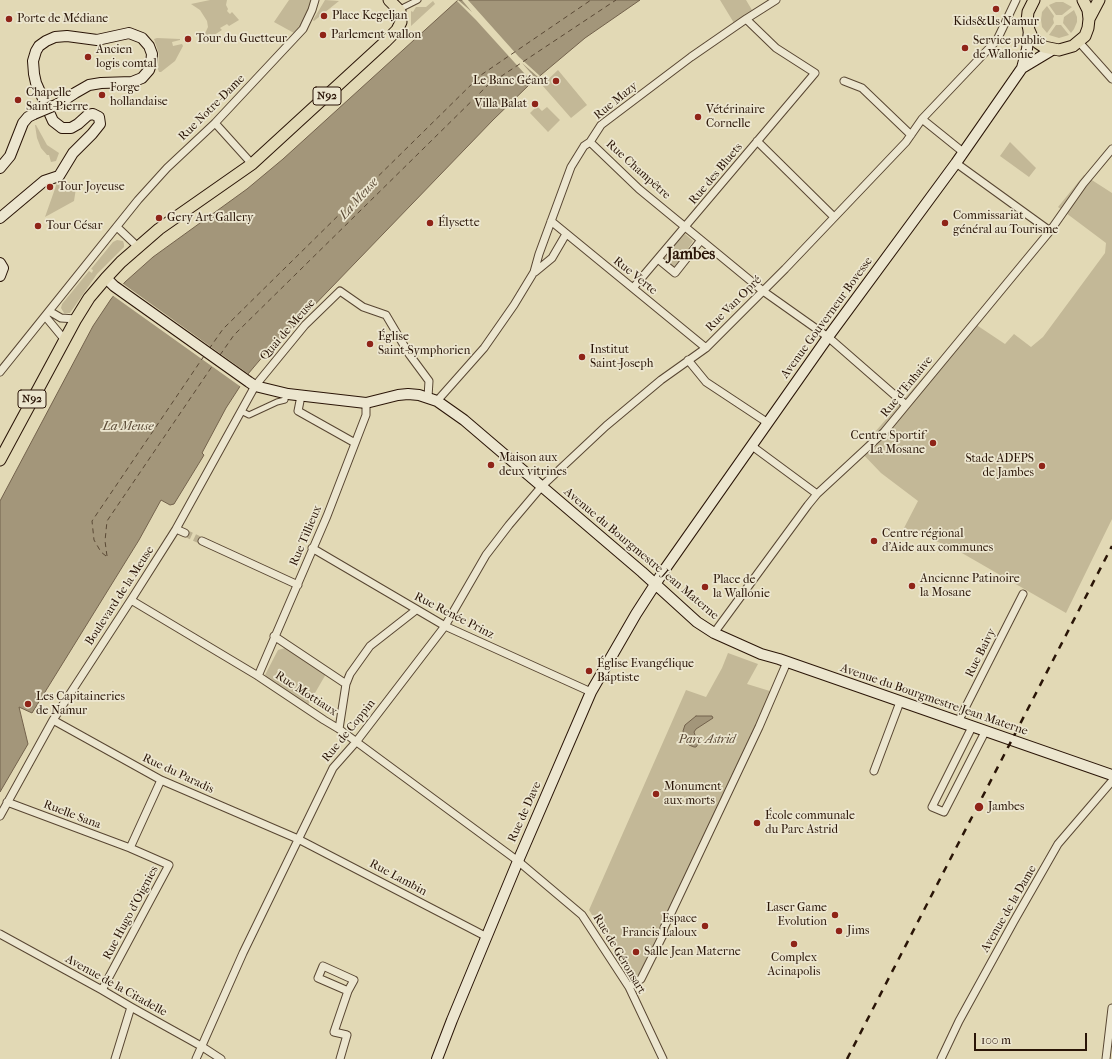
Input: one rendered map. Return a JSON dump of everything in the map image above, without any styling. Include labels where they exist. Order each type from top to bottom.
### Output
[{"type":"main road","name":"N92","points":[[0,460],[64,339],[89,298],[121,262],[138,247],[159,229],[252,164],[397,30],[400,26],[400,11],[389,0]]},
{"type":"main road","points":[[1083,0],[1088,10],[1089,19]]},
{"type":"main road","points":[[1032,1],[1027,16],[1029,30],[1032,37],[1038,43],[1052,50],[1066,49],[1079,42],[1086,32],[1089,19],[1099,0]]},
{"type":"main road","name":"Avenue Gouverneur Bovesse","points":[[656,585],[828,337],[956,163],[1022,68],[1027,49],[1029,30]]},
{"type":"main road","points":[[0,168],[10,156],[23,122],[27,118],[34,114],[58,104],[75,92],[89,86],[101,83],[130,82],[142,78],[149,70],[151,64],[152,54],[149,46],[142,38],[129,33],[99,40],[64,36],[55,37],[39,46],[33,61],[34,74],[36,83],[53,121],[60,126],[71,128],[88,115],[93,114],[99,117],[100,124],[73,153],[59,176],[44,181],[0,218]]},
{"type":"main road","name":"Avenue Gouverneur Bovesse","points":[[1022,68],[1052,50]]},
{"type":"main road","points":[[0,263],[3,268],[0,276]]},
{"type":"main road","name":"Avenue du Bourgmestre Jean Materne","points":[[106,278],[114,286],[252,384],[286,394],[366,403],[408,394],[432,399],[464,420],[542,486],[697,622],[714,633],[746,648],[1112,776]]},
{"type":"main road","name":"Rue de Dave","points":[[437,1059],[518,861],[591,692],[636,614],[656,585]]},
{"type":"street","name":"Rue Notre-Dame","points":[[0,372],[138,200],[167,168],[215,123],[303,29],[315,0]]},
{"type":"street","points":[[404,7],[418,0]]},
{"type":"street","name":"Rue Mazy","points":[[432,399],[484,348],[514,305],[534,272],[571,167],[584,146],[590,142],[601,125],[691,57],[776,0]]},
{"type":"street","name":"Rue Van Opré","points":[[542,486],[606,426],[660,380],[706,348],[763,291],[911,135],[922,119],[997,40],[1016,0]]},
{"type":"street","name":"Rue des Bluets","points":[[633,288],[815,73],[776,48],[746,19]]},
{"type":"street","points":[[1079,42],[1112,79]]},
{"type":"street","points":[[844,81],[862,88],[911,135]]},
{"type":"street","points":[[922,119],[963,152]]},
{"type":"street","points":[[215,123],[252,164]]},
{"type":"street","points":[[757,141],[834,217]]},
{"type":"street","name":"Rue Champêtre","points":[[590,142],[639,189],[763,291],[828,337],[906,405]]},
{"type":"street","name":"Rue d'Enhaive","points":[[714,633],[817,494],[884,432],[1050,231],[1083,184],[1112,148]]},
{"type":"street","points":[[956,163],[1050,231]]},
{"type":"street","name":"Rue Verte","points":[[551,221],[706,348]]},
{"type":"street","points":[[117,227],[138,247]]},
{"type":"street","name":"Rue Mazy","points":[[534,272],[552,258],[566,234]]},
{"type":"street","points":[[658,259],[675,273],[701,240]]},
{"type":"street","name":"Quai de Meuse","points":[[252,384],[305,325],[340,291],[363,307],[386,315],[409,354],[429,381],[432,399]]},
{"type":"street","points":[[47,314],[60,318],[76,318]]},
{"type":"street","points":[[47,314],[64,339]]},
{"type":"street","points":[[688,360],[706,382],[768,423]]},
{"type":"street","name":"Boulevard de la Meuse","points":[[0,816],[53,720],[176,529],[241,411],[252,384]]},
{"type":"street","points":[[241,411],[248,415],[285,400],[286,394]]},
{"type":"street","points":[[301,396],[298,411],[355,443]]},
{"type":"street","name":"Rue Tillieux","points":[[258,676],[327,516],[366,415],[366,403]]},
{"type":"street","points":[[752,446],[817,494]]},
{"type":"street","name":"Rue de Coppin","points":[[196,1059],[243,953],[333,768],[356,742],[444,626],[486,555],[542,486]]},
{"type":"street","points":[[176,529],[185,533]]},
{"type":"street","points":[[202,541],[298,585]]},
{"type":"street","name":"Rue Renée Prinz","points":[[312,548],[444,626],[591,692]]},
{"type":"street","name":"Rue Baivy","points":[[958,722],[1023,594]]},
{"type":"street","name":"Rue Mottiaux","points":[[131,600],[258,676],[339,729],[518,861]]},
{"type":"street","points":[[339,729],[346,684],[350,674],[370,646],[416,610]]},
{"type":"street","points":[[274,636],[346,684]]},
{"type":"street","points":[[629,987],[641,978],[663,935],[664,928],[759,727],[787,662]]},
{"type":"street","points":[[874,771],[900,702]]},
{"type":"street","name":"Rue du Paradis","points":[[53,720],[161,780],[298,839]]},
{"type":"street","points":[[972,727],[932,807],[944,812],[985,732]]},
{"type":"street","points":[[130,848],[161,780]]},
{"type":"street","name":"Avenue de la Dame","points":[[941,1059],[984,974],[1058,844],[1112,781]]},
{"type":"street","name":"Ruelle Sana","points":[[7,802],[130,848]]},
{"type":"street","name":"Rue Lambin","points":[[298,839],[487,937]]},
{"type":"street","name":"Rue Hugo d'Oignies","points":[[102,990],[169,865],[130,848]]},
{"type":"street","name":"Rue de Géronsart","points":[[518,861],[582,915],[629,987],[663,1059]]},
{"type":"street","name":"Avenue de la Citadelle","points":[[0,934],[102,990],[201,1046],[221,1059]]},
{"type":"street","points":[[340,1059],[347,1035],[334,1032],[348,991],[354,980],[324,966],[318,978],[348,991]]},
{"type":"street","points":[[116,1059],[131,1007]]},
{"type":"street","points":[[1106,1059],[1112,1008]]},
{"type":"green space","points":[[210,0],[227,0],[227,11],[230,14],[232,12],[239,20],[229,26],[227,24],[220,28],[222,30],[200,44],[208,27],[207,21],[200,10],[191,4]]},
{"type":"green space","points":[[289,0],[312,0],[302,25],[294,33],[274,22]]},
{"type":"green space","points":[[325,0],[339,1],[314,21],[313,20]]},
{"type":"green space","points":[[720,0],[746,0],[752,10],[734,23]]},
{"type":"green space","points":[[433,1],[435,4],[411,26],[411,11],[413,12],[416,7],[426,7]]},
{"type":"green space","points":[[1056,2],[1063,2],[1072,7],[1062,15],[1056,15],[1049,5]]},
{"type":"green space","points":[[1047,6],[1054,16],[1054,23],[1047,33],[1042,27],[1041,20],[1042,12]]},
{"type":"green space","points":[[1074,10],[1077,17],[1077,22],[1071,33],[1063,23],[1064,17]]},
{"type":"green space","points":[[1056,25],[1061,25],[1069,35],[1059,38],[1049,35]]},
{"type":"green space","points":[[154,39],[180,39],[172,42],[173,46],[182,44],[183,46],[175,61],[161,72],[159,72],[158,69],[159,54]]},
{"type":"green space","points":[[558,70],[587,105],[571,118],[542,85]]},
{"type":"green space","points":[[537,106],[542,111],[547,107],[560,120],[548,132],[530,113]]},
{"type":"green space","points":[[35,125],[47,145],[59,153],[56,161],[51,162],[49,155],[47,155],[41,148],[37,138]]},
{"type":"green space","points":[[1010,142],[1036,168],[1029,177],[1000,156]]},
{"type":"green space","points":[[1084,175],[1112,193],[1112,519],[1066,613],[955,549],[904,528],[918,501],[881,473],[859,450],[972,322],[1005,344],[1014,334],[1031,347],[1043,337],[1105,253],[1106,243],[1058,207]]},
{"type":"green space","points":[[77,182],[74,201],[45,217],[57,183]]},
{"type":"green space","points":[[685,234],[693,241],[675,268],[662,259]]},
{"type":"green space","points":[[117,240],[123,241],[124,247],[97,274],[70,313],[64,313],[61,308],[62,304],[89,271],[92,273],[93,270],[91,269],[113,242]]},
{"type":"green space","points":[[285,648],[326,674],[308,705],[265,675],[278,650]]},
{"type":"green space","name":"Parc Astrid","points":[[728,653],[758,664],[747,684],[773,692],[639,974],[635,978],[630,977],[589,910],[686,690],[706,697],[722,668]]},
{"type":"water","name":"La Meuse","points":[[458,0],[640,0],[585,38],[529,85],[493,120],[302,318],[270,348],[248,374],[226,408],[202,453],[204,455],[174,504],[170,505],[161,500],[139,540],[32,713],[19,707],[28,744],[0,792],[0,501],[93,326],[111,299],[125,282],[153,257],[247,189],[283,159]]},
{"type":"water","points":[[696,716],[712,716],[713,718],[696,729],[694,732],[698,744],[694,747],[686,742],[683,731],[685,725]]},
{"type":"pier","points":[[458,0],[472,12],[462,0],[468,0],[519,57],[540,76],[538,77],[522,63],[537,80],[534,84],[457,1]]},
{"type":"pier","points":[[122,283],[250,375],[241,387],[112,295]]},
{"type":"ferry route","points":[[209,349],[223,329],[481,75],[591,0]]},
{"type":"ferry route","points":[[220,355],[234,335],[488,85],[616,0]]},
{"type":"ferry route","points":[[106,556],[101,552],[94,540],[92,521],[204,356]]},
{"type":"ferry route","points":[[107,556],[105,541],[107,521],[215,362]]},
{"type":"tunnel","points":[[185,533],[202,541]]},
{"type":"railway","points":[[847,1059],[1112,546]]},
{"type":"place","name":"Kids&Us Namur","points":[[996,9]]},
{"type":"place","name":"Place Kegeljan","points":[[324,16]]},
{"type":"place","name":"Porte de Médiane","points":[[9,19]]},
{"type":"place","name":"Parlement wallon","points":[[323,35]]},
{"type":"place","name":"Tour du Guetteur","points":[[188,39]]},
{"type":"place","name":"Service public de Wallonie","points":[[965,48]]},
{"type":"place","name":"Ancien logis comtal","points":[[88,57]]},
{"type":"place","name":"Le Banc Géant","points":[[556,81]]},
{"type":"place","name":"Forge hollandaise","points":[[102,95]]},
{"type":"place","name":"Chapelle Saint-Pierre","points":[[18,100]]},
{"type":"place","name":"Villa Balat","points":[[535,104]]},
{"type":"place","name":"Vétérinaire Cornelle","points":[[698,117]]},
{"type":"place","name":"Tour Joyeuse","points":[[50,187]]},
{"type":"place","name":"Gery Art Gallery","points":[[159,218]]},
{"type":"place","name":"Élysette","points":[[430,223]]},
{"type":"place","name":"Commissariat général au Tourisme","points":[[945,223]]},
{"type":"place","name":"Tour César","points":[[38,226]]},
{"type":"place","name":"Église Saint-Symphorien","points":[[370,344]]},
{"type":"place","name":"Institut Saint-Joseph","points":[[582,357]]},
{"type":"place","name":"Centre Sportif La Mosane","points":[[933,443]]},
{"type":"place","name":"Maison aux deux vitrines","points":[[491,465]]},
{"type":"place","name":"Stade ADEPS de Jambes","points":[[1042,466]]},
{"type":"place","name":"Centre régional d'Aide aux communes","points":[[874,541]]},
{"type":"place","name":"Ancienne Patinoire la Mosane","points":[[912,586]]},
{"type":"place","name":"Place de la Wallonie","points":[[705,587]]},
{"type":"place","name":"Église Evangélique Baptiste","points":[[589,671]]},
{"type":"place","name":"Les Capitaineries de Namur","points":[[28,704]]},
{"type":"place","name":"Monument aux morts","points":[[656,794]]},
{"type":"place","name":"Jambes","points":[[979,807]]},
{"type":"place","name":"École communale du Parc Astrid","points":[[757,823]]},
{"type":"place","name":"Laser Game Evolution","points":[[835,915]]},
{"type":"place","name":"Espace Francis Laloux","points":[[705,926]]},
{"type":"place","name":"Jims","points":[[839,931]]},
{"type":"place","name":"Complex Acinapolis","points":[[794,944]]},
{"type":"place","name":"Salle Jean Materne","points":[[636,952]]},
{"type":"district","name":"Jambes","points":[[691,255]]}]
